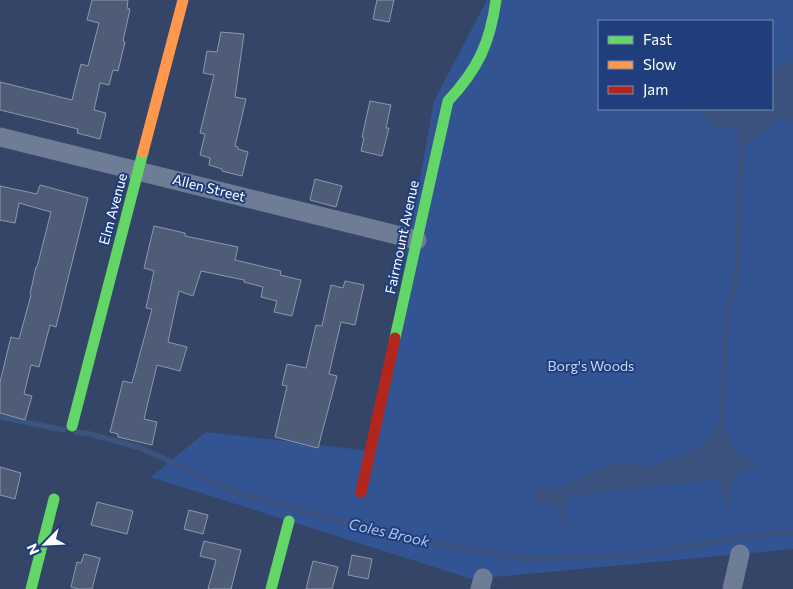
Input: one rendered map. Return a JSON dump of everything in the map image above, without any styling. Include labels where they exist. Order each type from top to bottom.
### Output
[{"type":"street","name":"Elm Avenue","points":[[72,426],[183,0]]},
{"type":"street","name":"Fairmount Avenue","points":[[361,492],[448,101],[472,72],[484,49],[493,22],[496,0]]},
{"type":"street","name":"Allen Street","points":[[0,138],[417,240]]},
{"type":"street","points":[[31,589],[54,499]]},
{"type":"street","points":[[271,589],[288,521]]},
{"type":"street","points":[[732,589],[740,554]]},
{"type":"green space","name":"Borg's Woods","points":[[487,0],[793,0],[793,549],[472,579],[151,477],[206,432],[371,451],[434,101]]},
{"type":"shaded area","points":[[793,61],[793,121],[779,119],[741,150],[736,130],[710,126],[702,110],[773,110],[773,70]]},
{"type":"shaded area","points":[[722,416],[738,456],[762,464],[734,475],[728,509],[718,479],[571,496],[565,509],[568,534],[555,506],[533,502],[534,487],[560,487],[613,462],[650,466],[702,447]]},
{"type":"building","points":[[92,0],[128,0],[127,8],[130,9],[118,71],[113,70],[109,85],[100,83],[94,110],[106,113],[100,139],[77,133],[78,129],[0,110],[0,82],[72,100],[81,64],[88,66],[99,23],[87,20]]},
{"type":"building","points":[[377,0],[394,0],[389,22],[373,19]]},
{"type":"building","points":[[221,32],[244,34],[235,97],[246,99],[235,146],[248,152],[242,176],[222,171],[222,169],[209,165],[210,158],[200,155],[205,134],[200,133],[214,75],[203,73],[207,51],[217,52]]},
{"type":"building","points":[[370,101],[391,105],[386,128],[389,128],[382,156],[361,151]]},
{"type":"building","points":[[315,179],[342,186],[336,207],[310,200]]},
{"type":"building","points":[[40,185],[88,198],[56,327],[50,325],[39,367],[31,365],[24,394],[32,396],[25,420],[0,413],[0,382],[11,337],[19,339],[51,212],[19,203],[15,223],[0,220],[0,186],[37,194]]},
{"type":"building","points":[[154,226],[185,233],[185,236],[238,247],[235,260],[281,271],[280,275],[301,280],[292,316],[274,312],[277,301],[261,297],[263,287],[244,282],[244,280],[201,271],[193,296],[179,291],[168,342],[187,347],[180,371],[157,365],[144,419],[157,422],[152,445],[118,437],[118,434],[110,432],[123,381],[132,383],[152,309],[146,308],[154,271],[144,268]]},
{"type":"building","points":[[345,281],[364,285],[355,325],[341,322],[329,374],[337,376],[318,448],[275,437],[287,386],[282,385],[287,364],[306,368],[316,325],[322,326],[331,285],[343,288]]},
{"type":"building","points":[[0,467],[21,473],[15,499],[0,495]]},
{"type":"building","points":[[97,502],[133,511],[127,534],[91,525]]},
{"type":"building","points":[[189,510],[208,515],[203,534],[184,529]]},
{"type":"building","points":[[204,541],[241,550],[231,589],[208,589],[216,560],[200,556]]},
{"type":"building","points":[[84,554],[100,558],[92,589],[71,587],[77,562],[81,563]]},
{"type":"building","points":[[352,555],[372,559],[368,579],[348,575]]},
{"type":"building","points":[[313,561],[338,567],[332,589],[306,589]]},
{"type":"waterway","points":[[722,416],[726,316],[737,274],[741,150]]},
{"type":"waterway","name":"Coles Brook","points":[[0,417],[64,430]]},
{"type":"waterway","name":"Coles Brook","points":[[76,432],[141,448],[240,494],[423,541],[527,559],[634,555],[763,534],[793,532]]},
{"type":"traffic: fast","points":[[395,338],[448,101],[467,78],[481,55],[490,29],[496,0]]},
{"type":"traffic: fast","points":[[72,426],[143,152]]},
{"type":"traffic: fast","points":[[31,589],[54,499]]},
{"type":"traffic: fast","points":[[271,589],[289,521]]},
{"type":"traffic: slow","points":[[143,152],[183,0]]},
{"type":"traffic: jam","points":[[361,492],[395,338]]}]
